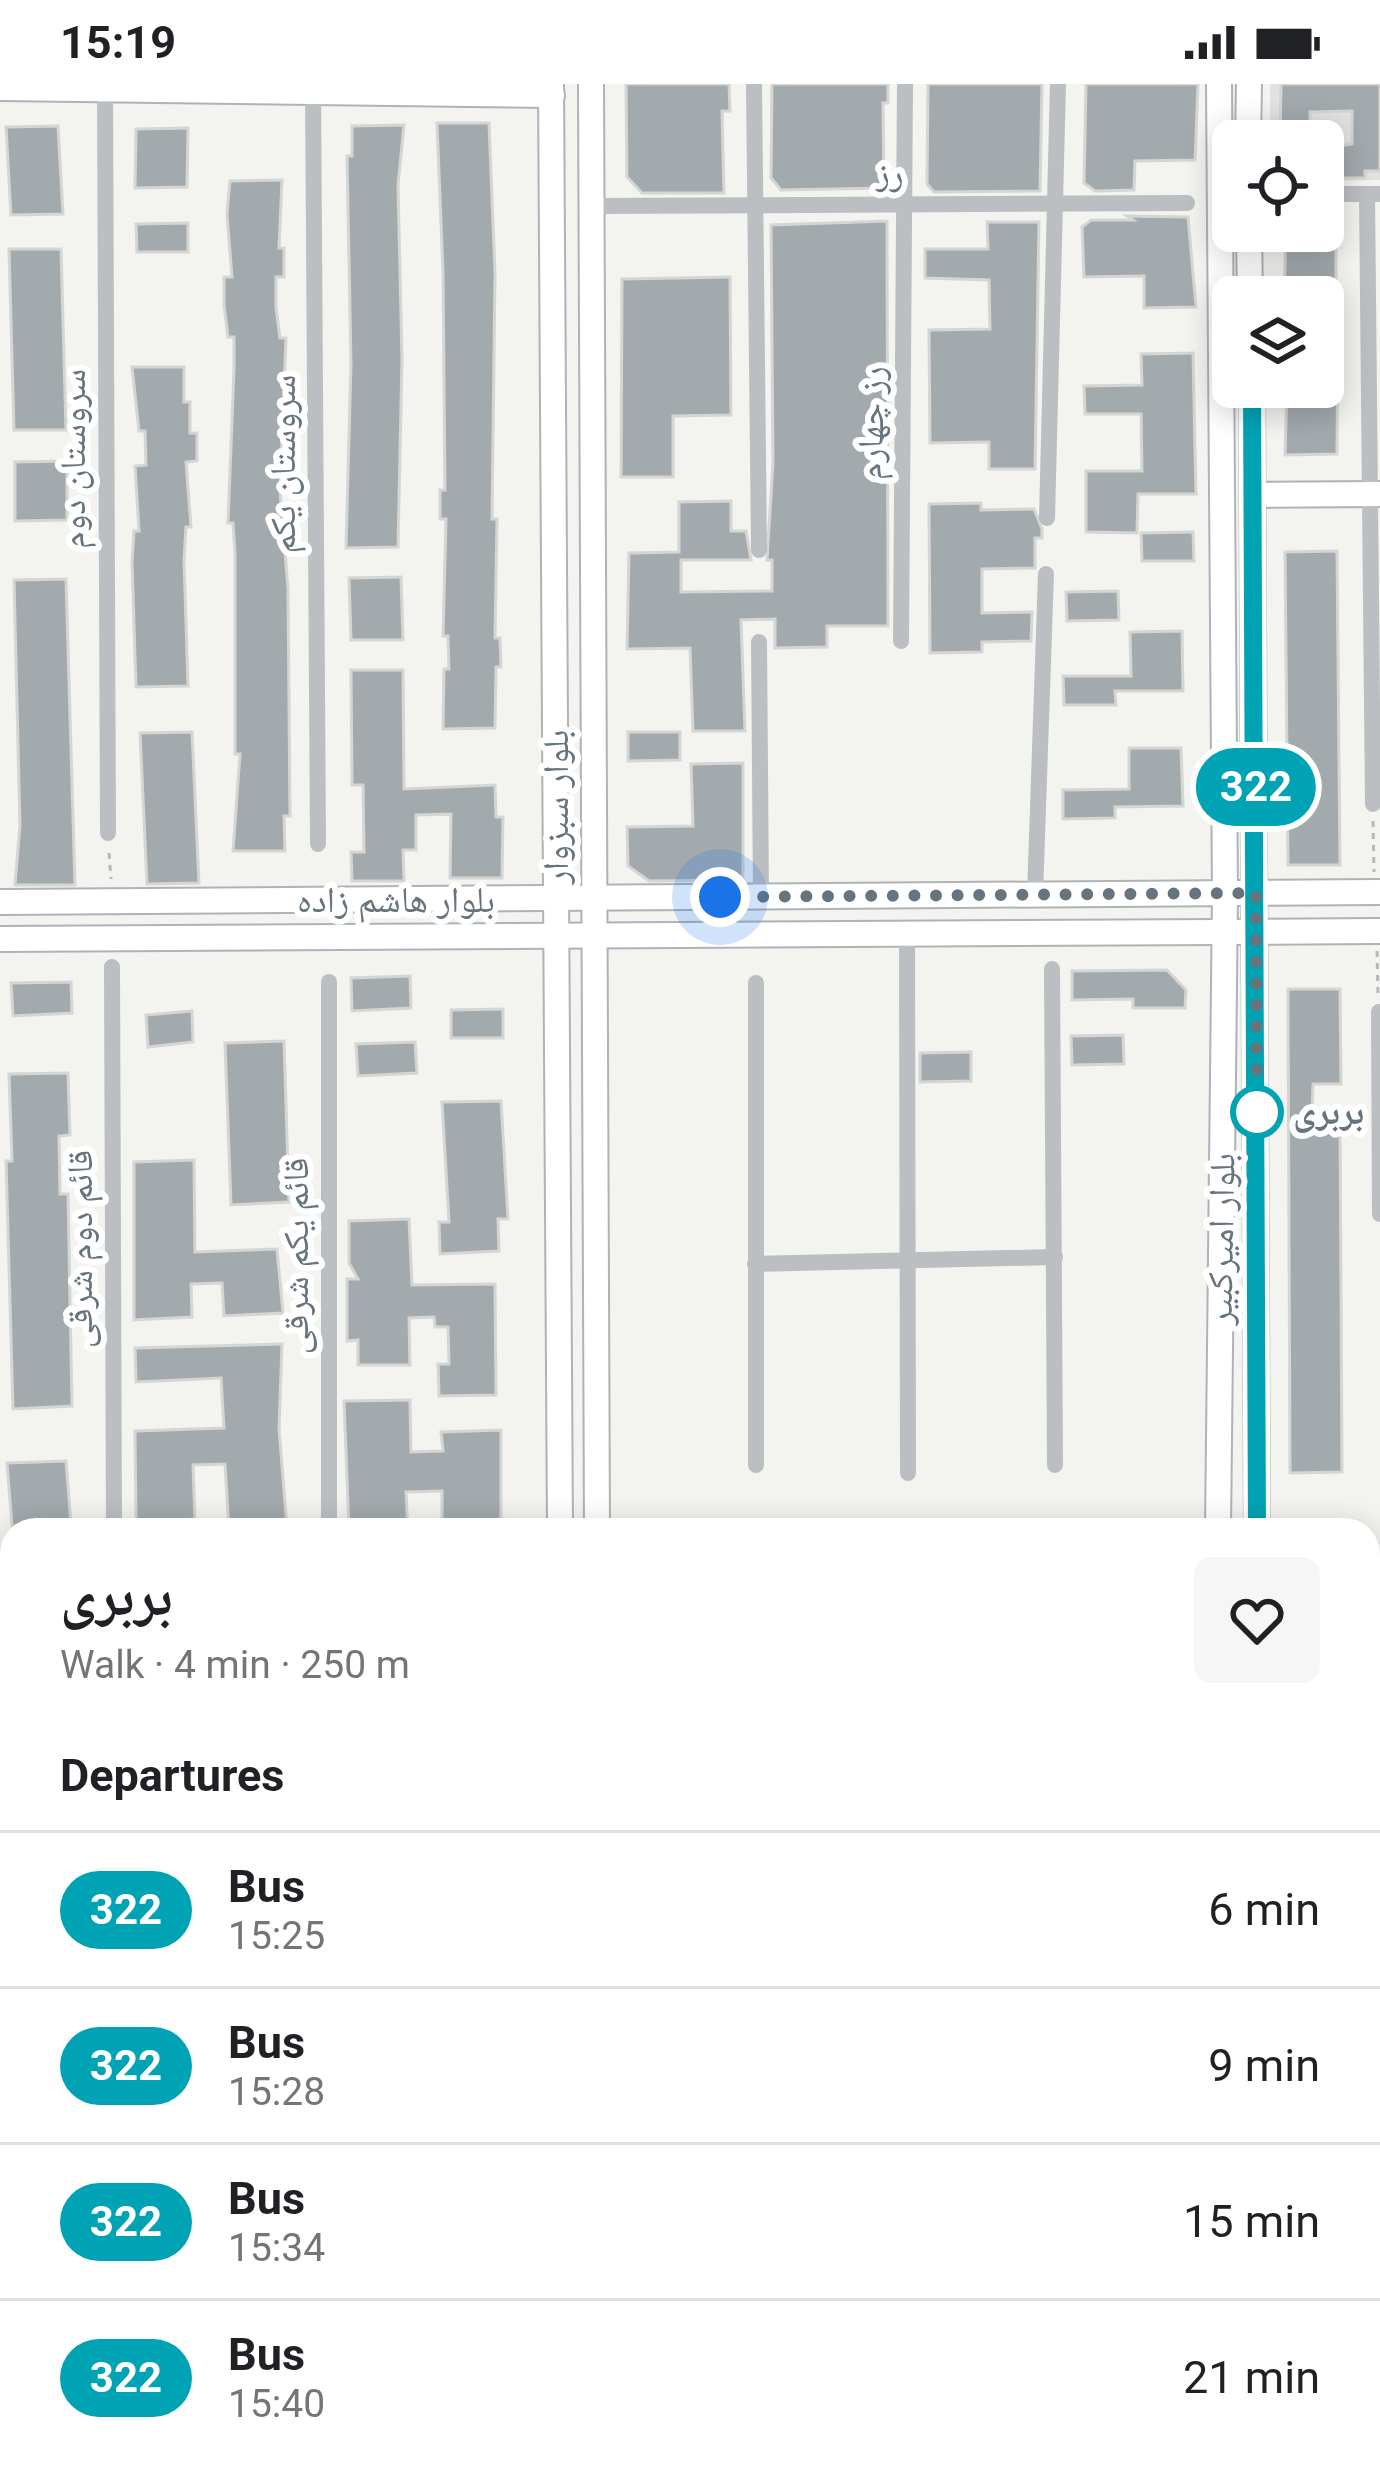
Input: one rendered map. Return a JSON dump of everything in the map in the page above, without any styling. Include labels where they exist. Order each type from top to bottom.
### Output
[{"type":"street","name":"بلوار سبزوار","points":[[591,84],[597,1518]]},
{"type":"street","points":[[754,84],[759,550]]},
{"type":"street","name":"رز چهارم","points":[[901,641],[905,84]]},
{"type":"street","points":[[1047,518],[1058,84]]},
{"type":"street","name":"بلوار امیرکبیر","points":[[1218,1518],[1225,894],[1219,84]]},
{"type":"street","points":[[1248,120],[1249,84]]},
{"type":"street","name":"سروستان دوم","points":[[105,85],[108,833]]},
{"type":"street","points":[[0,88],[551,89]]},
{"type":"street","name":"سروستان یکم","points":[[313,88],[318,844]]},
{"type":"street","name":"بلوار سبزوار","points":[[551,89],[560,1518]]},
{"type":"street","points":[[1373,194],[1373,805]]},
{"type":"street","name":"رز","points":[[591,206],[1187,203]]},
{"type":"street","name":"بلوار امیرکبیر","points":[[1252,408],[1257,1518]]},
{"type":"street","points":[[1254,495],[1376,494]]},
{"type":"street","points":[[1035,895],[1046,574]]},
{"type":"street","points":[[760,642],[761,897]]},
{"type":"street","name":"بلوار هاشم زاده","points":[[0,902],[1377,892]]},
{"type":"street","name":"بلوار هاشم زاده","points":[[0,939],[1378,931]]},
{"type":"street","points":[[908,935],[908,1473]]},
{"type":"street","name":"قائم دوم شرقی","points":[[112,967],[114,1518]]},
{"type":"street","points":[[1052,969],[1055,1466]]},
{"type":"street","name":"قائم یکم شرقی","points":[[328,982],[329,1518]]},
{"type":"street","points":[[756,982],[756,1465]]},
{"type":"street","points":[[1378,1012],[1380,1214]]},
{"type":"street","points":[[755,1264],[1055,1257]]},
{"type":"path","points":[[1373,805],[1377,892]]},
{"type":"path","points":[[108,833],[113,902]]},
{"type":"path","points":[[1378,931],[1378,1012]]},
{"type":"shaded area","points":[[1270,84],[1380,84],[1380,180],[1344,181],[1344,120],[1270,120]]},
{"type":"building","points":[[626,84],[729,84],[730,111],[722,111],[724,193],[642,193],[627,177]]},
{"type":"building","points":[[772,84],[888,84],[888,103],[883,103],[884,188],[781,190],[771,178]]},
{"type":"building","points":[[928,84],[1042,84],[1040,191],[934,192],[927,184]]},
{"type":"building","points":[[1086,84],[1198,84],[1195,160],[1135,161],[1134,190],[1095,191],[1084,183]]},
{"type":"building","points":[[1281,84],[1380,84],[1380,171],[1365,171],[1365,178],[1344,178],[1344,145],[1352,144],[1352,111],[1310,112],[1310,120],[1280,120]]},
{"type":"building","points":[[437,123],[489,123],[495,273],[492,519],[497,519],[495,638],[500,638],[501,667],[496,667],[495,728],[443,729],[444,669],[449,669],[448,636],[443,636],[446,519],[440,519],[440,490],[445,490]]},
{"type":"building","points":[[404,125],[398,185],[402,359],[398,547],[346,548],[351,363],[347,156],[352,156],[352,126]]},
{"type":"building","points":[[58,126],[63,214],[11,215],[6,127]]},
{"type":"building","points":[[188,128],[187,187],[135,188],[136,129]]},
{"type":"building","points":[[282,180],[279,248],[284,248],[284,277],[276,277],[276,308],[280,338],[286,338],[280,491],[288,589],[290,816],[284,816],[285,851],[233,851],[240,754],[235,754],[235,554],[233,523],[228,523],[234,337],[228,337],[224,305],[224,277],[232,277],[227,214],[230,181]]},
{"type":"building","points":[[1127,216],[1188,217],[1196,307],[1144,308],[1144,276],[1084,277],[1082,227],[1091,220],[1133,220]]},
{"type":"building","points":[[887,221],[888,626],[827,626],[827,647],[775,648],[775,619],[741,620],[745,731],[693,731],[690,648],[627,649],[629,553],[679,552],[679,502],[731,501],[731,531],[746,531],[751,560],[681,560],[681,592],[772,591],[772,560],[767,560],[773,463],[771,225]]},
{"type":"building","points":[[987,222],[1039,222],[1035,469],[989,469],[989,442],[930,443],[929,330],[990,329],[989,280],[925,278],[925,249],[988,249]]},
{"type":"building","points":[[188,223],[188,252],[137,252],[136,224]]},
{"type":"building","points":[[9,249],[61,249],[66,430],[14,430]]},
{"type":"building","points":[[1285,252],[1336,252],[1336,276],[1285,276]]},
{"type":"building","points":[[730,277],[731,415],[673,416],[673,477],[621,477],[622,279]]},
{"type":"building","points":[[1193,353],[1196,494],[1138,494],[1137,533],[1086,532],[1086,471],[1142,471],[1141,414],[1085,414],[1084,386],[1142,385],[1141,354]]},
{"type":"building","points":[[132,367],[184,367],[190,433],[197,433],[197,461],[186,462],[191,527],[186,527],[184,560],[188,686],[136,687],[132,562],[134,531],[139,531],[135,466],[146,465],[145,431],[139,431]]},
{"type":"building","points":[[1286,408],[1337,408],[1337,454],[1285,455]]},
{"type":"building","points":[[67,461],[67,520],[15,521],[15,462]]},
{"type":"building","points":[[981,503],[981,510],[1034,509],[1042,529],[1042,538],[1035,538],[1035,568],[982,569],[982,613],[1032,612],[1031,641],[982,642],[982,652],[930,653],[929,504]]},
{"type":"building","points":[[1193,532],[1194,561],[1142,561],[1141,533]]},
{"type":"building","points":[[1337,551],[1340,865],[1288,865],[1285,552]]},
{"type":"building","points":[[401,577],[403,640],[351,640],[349,578]]},
{"type":"building","points":[[66,579],[75,885],[15,885],[20,825],[14,580]]},
{"type":"building","points":[[1118,591],[1119,620],[1067,621],[1066,592]]},
{"type":"building","points":[[1182,631],[1183,691],[1115,691],[1116,705],[1064,705],[1063,676],[1131,676],[1130,632]]},
{"type":"building","points":[[351,670],[403,670],[404,789],[495,785],[496,817],[503,817],[502,878],[450,878],[451,814],[416,815],[416,850],[403,850],[404,881],[352,881],[351,852],[364,852],[363,785],[352,785]]},
{"type":"building","points":[[192,732],[199,883],[147,884],[140,733]]},
{"type":"building","points":[[628,732],[680,732],[680,760],[628,761]]},
{"type":"building","points":[[1129,748],[1181,748],[1183,806],[1115,807],[1115,818],[1063,819],[1063,790],[1129,789]]},
{"type":"building","points":[[743,763],[743,880],[649,881],[628,866],[627,827],[693,826],[691,764]]},
{"type":"building","points":[[1167,970],[1186,990],[1185,1008],[1133,1008],[1133,999],[1072,1000],[1072,971]]},
{"type":"building","points":[[410,976],[411,1008],[352,1011],[351,978]]},
{"type":"building","points":[[71,982],[72,1013],[13,1016],[11,983]]},
{"type":"building","points":[[1288,989],[1340,989],[1341,1084],[1313,1084],[1312,1115],[1340,1115],[1342,1472],[1290,1473]]},
{"type":"building","points":[[503,1009],[503,1038],[451,1038],[451,1010]]},
{"type":"building","points":[[192,1011],[193,1042],[148,1047],[146,1015]]},
{"type":"building","points":[[1123,1035],[1124,1064],[1072,1065],[1071,1036]]},
{"type":"building","points":[[284,1041],[289,1202],[231,1205],[225,1043]]},
{"type":"building","points":[[415,1042],[417,1073],[358,1076],[356,1044]]},
{"type":"building","points":[[971,1052],[971,1081],[920,1082],[920,1053]]},
{"type":"building","points":[[68,1073],[70,1135],[59,1136],[60,1194],[68,1194],[72,1406],[13,1409],[6,1161],[12,1161],[9,1074]]},
{"type":"building","points":[[501,1101],[508,1219],[498,1219],[499,1251],[440,1254],[439,1222],[449,1222],[442,1102]]},
{"type":"building","points":[[194,1160],[195,1252],[277,1249],[283,1313],[224,1316],[222,1283],[191,1284],[192,1317],[134,1320],[134,1162]]},
{"type":"building","points":[[409,1219],[412,1285],[495,1284],[496,1395],[439,1396],[438,1364],[449,1364],[448,1327],[435,1327],[434,1317],[409,1318],[410,1365],[358,1365],[358,1340],[347,1341],[347,1279],[358,1279],[349,1263],[349,1221]]},
{"type":"building","points":[[282,1344],[279,1429],[286,1518],[228,1518],[225,1464],[193,1465],[195,1518],[136,1518],[135,1431],[224,1428],[221,1378],[136,1382],[135,1348]]},
{"type":"building","points":[[410,1400],[411,1452],[443,1451],[441,1432],[501,1430],[501,1518],[442,1518],[442,1491],[406,1492],[407,1518],[349,1518],[344,1401]]},
{"type":"building","points":[[66,1461],[71,1518],[11,1518],[7,1463]]},
{"type":"bus line","name":"322","points":[[1252,408],[1257,1518]]},
{"type":"place","name":"بربری","points":[[1257,1112]]},
{"type":"route","points":[[720,897],[1256,893],[1257,1117],[1257,1112]]}]
